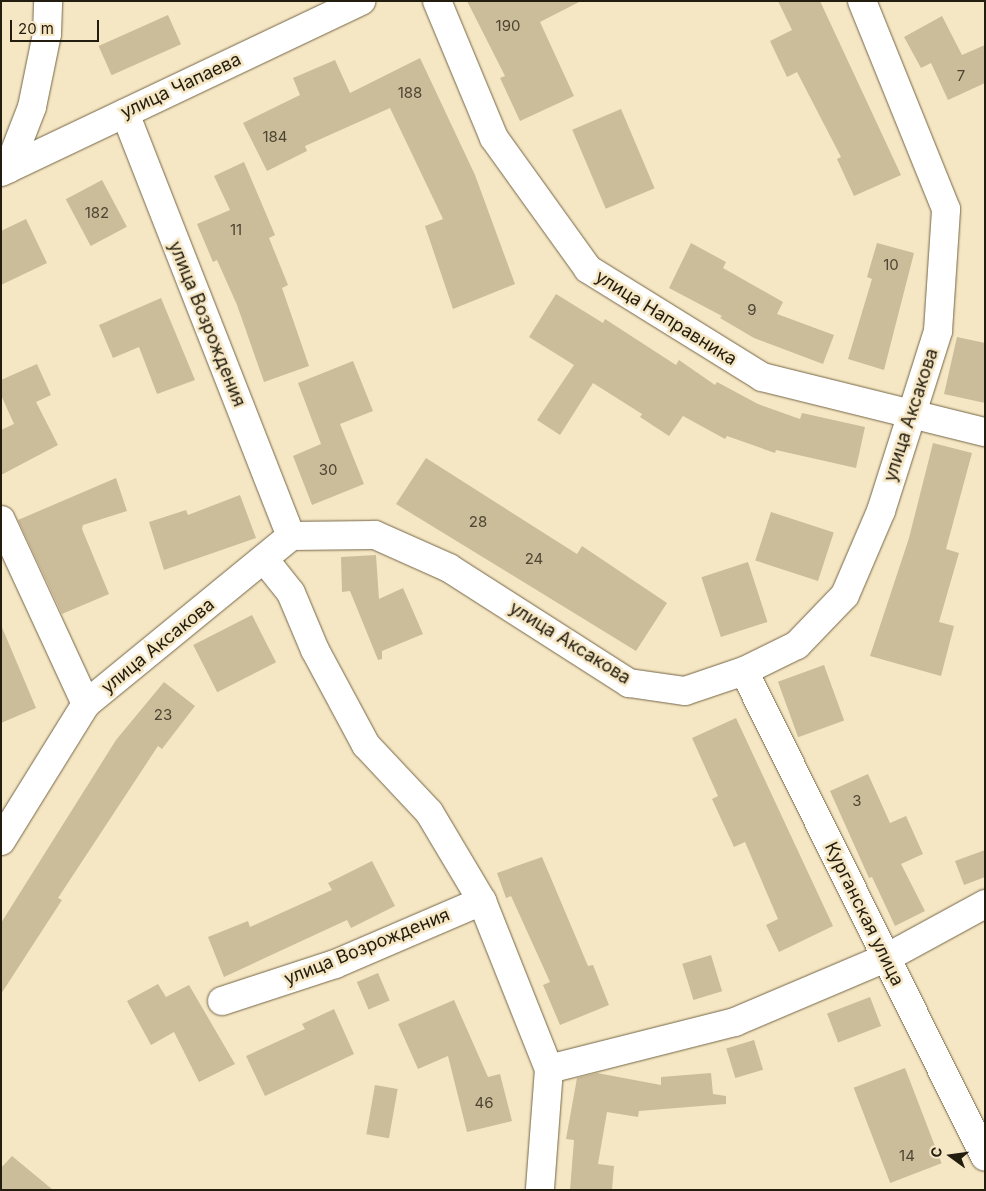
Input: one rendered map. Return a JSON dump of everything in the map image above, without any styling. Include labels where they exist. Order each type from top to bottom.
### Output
[{"type":"street","points":[[5,170],[32,107],[48,34],[48,1]]},
{"type":"street","name":"улица Чапаева","points":[[5,170],[361,1]]},
{"type":"street","name":"улица Направника","points":[[437,1],[494,138],[588,269],[762,377],[985,432]]},
{"type":"street","name":"улица Аксакова","points":[[1,841],[86,704],[291,536],[375,535],[449,568],[629,683],[685,691],[744,671],[797,645],[845,595],[881,511],[938,331],[946,209],[862,1]]},
{"type":"street","name":"улица Возрождения","points":[[125,113],[291,536]]},
{"type":"street","points":[[1,520],[86,704]]},
{"type":"street","points":[[264,559],[291,593],[315,650],[366,745],[429,812],[482,901],[549,1069],[540,1190]]},
{"type":"street","name":"Курганская улица","points":[[744,671],[985,1157]]},
{"type":"street","name":"улица Возрождения","points":[[222,1001],[335,964],[482,901]]},
{"type":"street","points":[[549,1069],[735,1022],[886,958],[985,904]]},
{"type":"building","points":[[467,1],[581,1],[540,22],[574,96],[520,121],[500,78],[505,76]]},
{"type":"building","points":[[778,1],[820,1],[901,175],[854,196],[837,159],[841,157],[797,72],[787,77],[770,41],[792,30]]},
{"type":"building","points":[[168,15],[181,44],[112,75],[99,46]]},
{"type":"building","points":[[942,16],[962,55],[985,45],[985,83],[948,100],[931,63],[921,68],[904,37]]},
{"type":"building","points":[[420,58],[475,175],[515,284],[453,309],[425,226],[443,219],[390,108],[305,146],[307,151],[267,171],[243,123],[300,95],[293,78],[335,60],[350,93]]},
{"type":"building","points":[[621,109],[655,188],[606,209],[572,130]]},
{"type":"building","points":[[244,162],[275,235],[269,238],[288,285],[282,288],[309,366],[264,382],[237,305],[217,260],[213,262],[197,224],[230,210],[214,176]]},
{"type":"building","points":[[102,180],[127,227],[91,246],[66,199]]},
{"type":"building","points":[[26,219],[47,263],[1,285],[1,231]]},
{"type":"building","points":[[691,243],[726,262],[723,268],[783,302],[777,314],[834,335],[823,364],[754,338],[720,318],[722,316],[669,288]]},
{"type":"building","points":[[877,243],[914,253],[884,370],[848,359],[872,279],[867,277]]},
{"type":"building","points":[[556,294],[603,323],[605,319],[676,365],[679,360],[715,385],[717,382],[758,404],[800,419],[802,413],[865,427],[856,468],[776,450],[775,453],[727,436],[725,439],[683,416],[669,436],[640,417],[642,414],[593,383],[560,435],[537,420],[574,365],[529,337]]},
{"type":"building","points":[[161,298],[195,380],[157,394],[139,347],[113,358],[99,325]]},
{"type":"building","points":[[957,337],[985,343],[985,403],[944,394]]},
{"type":"building","points":[[353,361],[373,411],[340,424],[364,484],[312,505],[293,456],[321,444],[298,383]]},
{"type":"building","points":[[37,364],[51,395],[36,402],[58,445],[1,475],[1,430],[14,424],[1,395],[1,380]]},
{"type":"building","points":[[933,443],[972,453],[946,549],[959,553],[939,622],[954,626],[941,676],[870,656],[909,538]]},
{"type":"building","points":[[426,458],[577,554],[582,546],[667,603],[636,651],[396,504]]},
{"type":"building","points":[[116,478],[127,511],[83,525],[82,529],[109,594],[62,614],[18,520]]},
{"type":"building","points":[[240,495],[256,538],[164,570],[149,522],[186,510],[188,515]]},
{"type":"building","points":[[771,512],[834,532],[818,581],[755,561]]},
{"type":"building","points":[[376,555],[379,599],[403,588],[423,634],[382,651],[382,659],[378,660],[350,591],[342,592],[341,557]]},
{"type":"building","points":[[748,562],[767,622],[721,637],[701,577]]},
{"type":"building","points":[[252,615],[276,662],[217,692],[193,645]]},
{"type":"building","points":[[1,625],[36,708],[1,723]]},
{"type":"building","points":[[824,665],[844,720],[798,737],[778,682]]},
{"type":"building","points":[[164,682],[195,706],[162,749],[158,746],[58,898],[62,900],[1,994],[1,923],[116,740]]},
{"type":"building","points":[[736,718],[833,926],[779,952],[766,925],[778,919],[745,842],[734,847],[712,799],[718,796],[692,738]]},
{"type":"building","points":[[868,774],[890,823],[906,816],[923,854],[901,864],[925,911],[895,926],[872,877],[869,878],[830,791]]},
{"type":"building","points":[[985,850],[985,877],[964,885],[955,861]]},
{"type":"building","points":[[542,857],[588,966],[593,965],[609,1005],[560,1025],[543,985],[550,982],[511,896],[506,898],[497,873]]},
{"type":"building","points":[[372,861],[395,906],[351,928],[347,920],[224,977],[208,937],[248,921],[250,927],[332,890],[328,883]]},
{"type":"building","points":[[711,955],[722,991],[693,1000],[682,964]]},
{"type":"building","points":[[378,973],[390,1001],[369,1010],[357,982]]},
{"type":"building","points":[[158,984],[166,997],[189,985],[235,1064],[199,1082],[174,1032],[151,1045],[127,1001]]},
{"type":"building","points":[[870,997],[881,1026],[838,1042],[827,1013]]},
{"type":"building","points":[[454,1000],[488,1077],[500,1074],[512,1121],[467,1132],[448,1056],[418,1069],[398,1024]]},
{"type":"building","points":[[334,1009],[354,1054],[265,1096],[246,1056],[305,1029],[302,1024]]},
{"type":"building","points":[[754,1040],[763,1070],[735,1078],[726,1048]]},
{"type":"building","points":[[905,1068],[942,1163],[890,1183],[854,1088]]},
{"type":"building","points":[[597,1073],[661,1085],[661,1077],[711,1073],[713,1094],[726,1096],[726,1104],[639,1111],[638,1117],[607,1112],[598,1164],[614,1166],[612,1190],[570,1190],[574,1140],[566,1139],[577,1078]]},
{"type":"building","points":[[375,1085],[398,1089],[389,1138],[366,1134]]},
{"type":"building","points":[[12,1156],[53,1190],[1,1190],[1,1168]]}]
